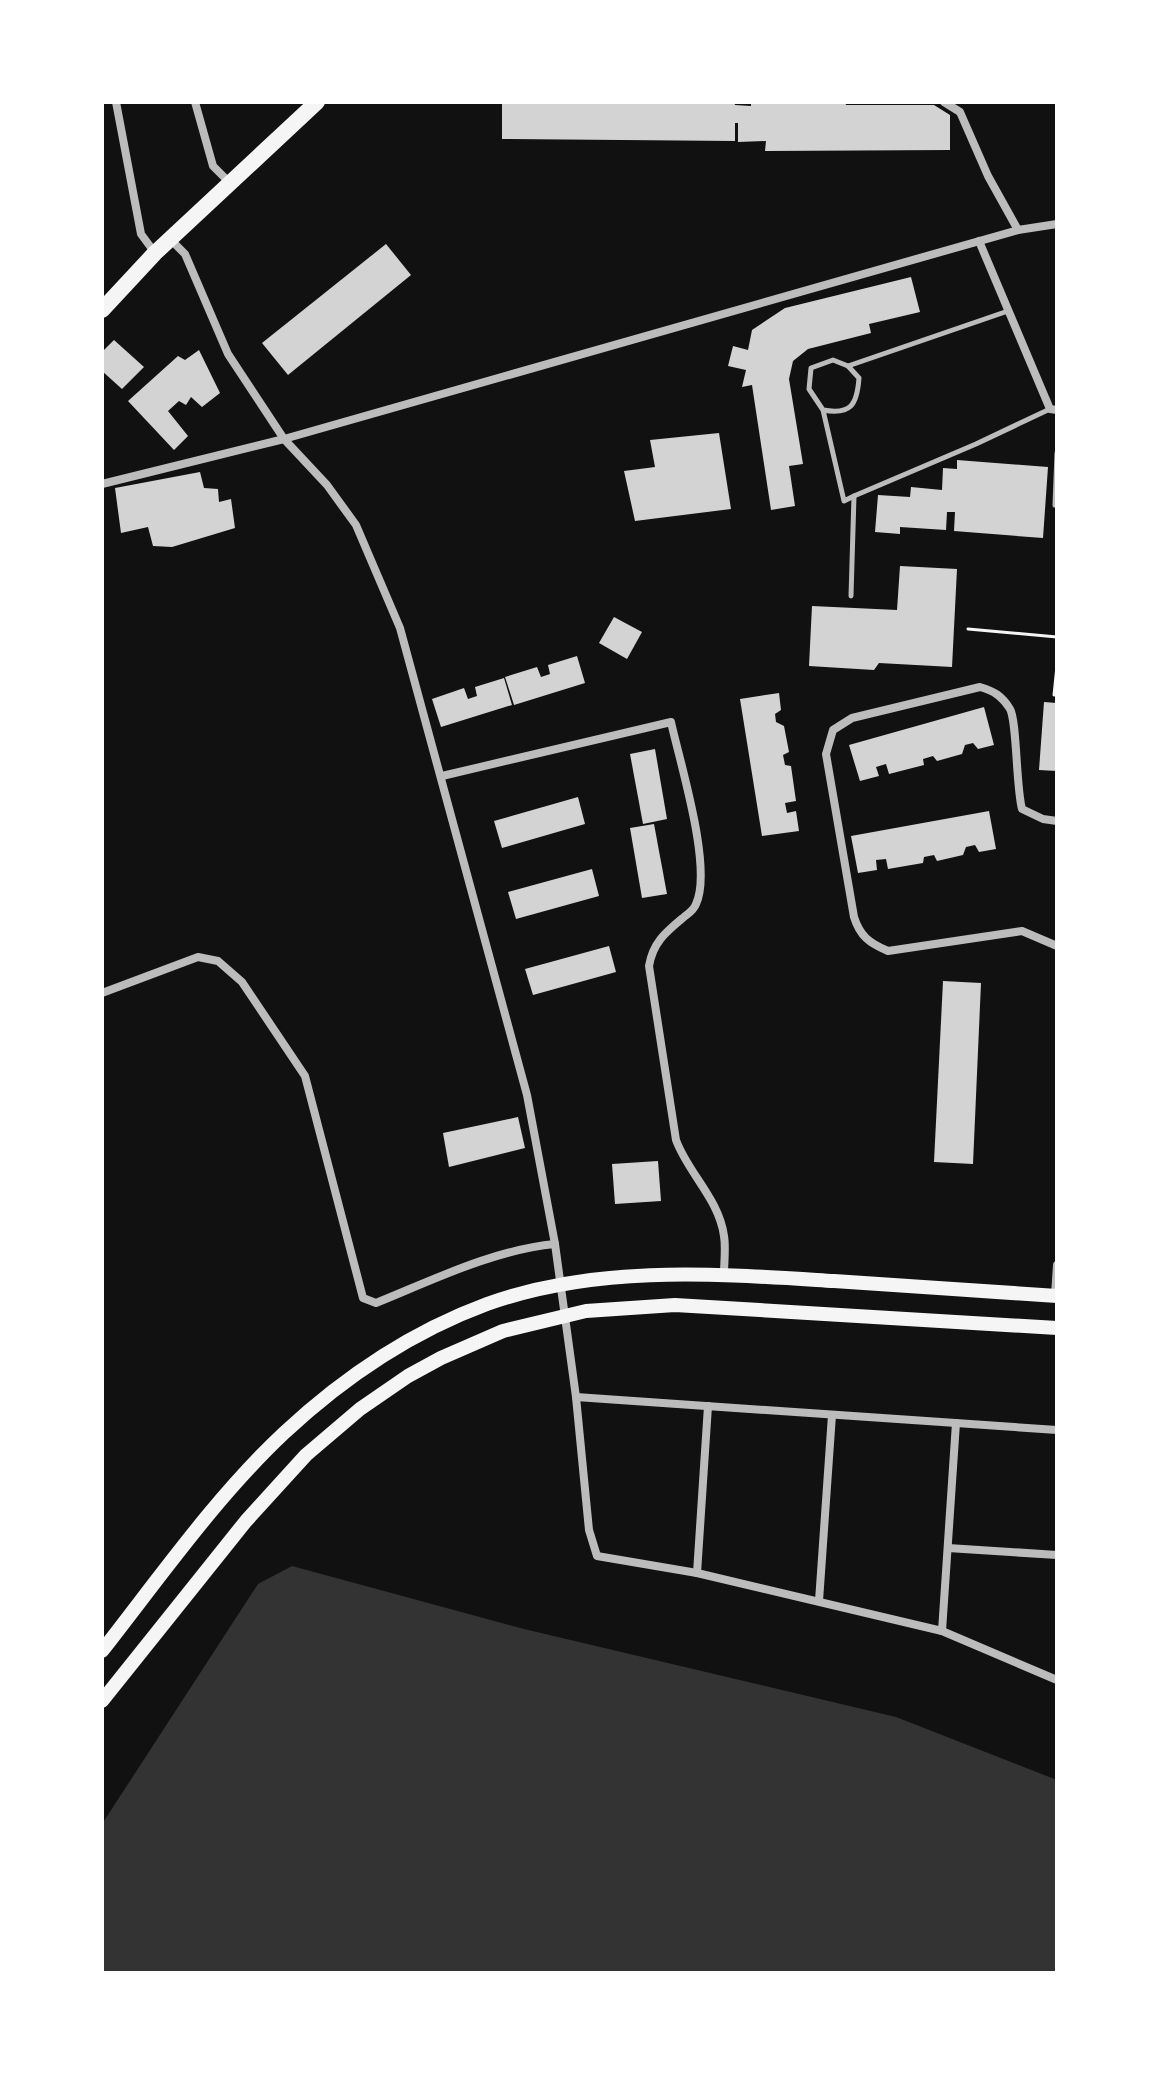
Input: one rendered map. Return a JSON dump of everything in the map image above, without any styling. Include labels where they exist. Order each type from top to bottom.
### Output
[{"type":"highway","points":[[102,310],[155,253],[313,103]]},
{"type":"main road","points":[[102,1651],[245,1474],[283,1434],[339,1386],[388,1353],[453,1318],[488,1304],[560,1285],[660,1275],[724,1274],[1056,1296]]},
{"type":"main road","points":[[102,1701],[275,1488],[306,1455],[360,1409],[408,1376],[475,1342],[513,1328],[565,1315],[633,1306],[705,1305],[1057,1328]]},
{"type":"street","points":[[116,102],[141,234],[155,253]]},
{"type":"street","points":[[195,102],[213,166],[229,182]]},
{"type":"street","points":[[944,102],[960,112],[988,176],[1018,230]]},
{"type":"street","points":[[102,484],[284,439],[1018,230],[1057,224]]},
{"type":"street","points":[[170,239],[185,254],[228,354],[284,439],[327,485],[356,525],[400,628],[527,1095],[555,1244],[576,1397],[589,1530],[597,1556],[697,1573],[942,1631],[1057,1680]]},
{"type":"street","points":[[979,241],[1053,409]]},
{"type":"street","points":[[1057,821],[1043,819],[1022,809],[1017,791],[1012,712],[996,692],[980,687],[852,718],[833,730],[826,754],[859,933],[873,945],[888,951],[1022,931],[1057,946]]},
{"type":"street","points":[[442,776],[671,722],[692,811],[703,883],[695,908],[661,936],[652,949],[649,966],[676,1140],[682,1156],[715,1209],[724,1235],[724,1274]]},
{"type":"street","points":[[102,993],[198,957],[218,961],[242,982],[305,1076],[363,1298],[376,1303],[469,1265],[555,1244]]},
{"type":"street","points":[[1056,1296],[1057,1265]]},
{"type":"street","points":[[576,1397],[1057,1430]]},
{"type":"street","points":[[697,1573],[708,1406]]},
{"type":"street","points":[[819,1601],[832,1415]]},
{"type":"street","points":[[942,1631],[956,1423]]},
{"type":"street","points":[[948,1548],[1057,1555]]},
{"type":"lane","points":[[848,366],[1008,311]]},
{"type":"lane","points":[[823,410],[837,412],[850,408],[857,397],[859,378],[848,366],[833,360],[811,368],[809,389],[823,410],[844,501],[1053,409]]},
{"type":"lane","points":[[1057,453],[1057,505]]},
{"type":"lane","points":[[851,596],[854,496]]},
{"type":"path","points":[[968,629],[1057,637]]},
{"type":"path","points":[[1054,695],[1057,666]]},
{"type":"shaded area","points":[[292,1566],[524,1629],[896,1717],[1057,1780],[1057,1973],[102,1973],[102,1824],[258,1584]]},
{"type":"building","points":[[502,102],[934,105],[950,115],[950,150],[765,151],[766,141],[738,142],[738,123],[735,123],[735,141],[502,139]]},
{"type":"building","points":[[386,244],[411,275],[288,375],[262,343]]},
{"type":"building","points":[[911,277],[920,312],[869,324],[871,333],[808,349],[793,361],[789,379],[803,464],[789,466],[795,506],[771,510],[752,385],[742,387],[746,370],[728,366],[733,346],[748,350],[752,330],[785,308]]},
{"type":"building","points":[[114,340],[144,367],[122,389],[102,371],[102,352]]},
{"type":"building","points":[[199,350],[220,393],[202,407],[191,397],[186,405],[179,401],[168,411],[188,436],[174,450],[128,401],[178,356],[185,360]]},
{"type":"building","points":[[719,433],[731,509],[635,521],[624,471],[655,467],[650,440]]},
{"type":"building","points":[[957,460],[1048,467],[1043,538],[954,531],[955,512],[947,512],[946,530],[900,527],[900,534],[875,532],[878,495],[910,497],[911,487],[942,490],[943,468],[957,469]]},
{"type":"building","points":[[200,472],[204,488],[218,489],[219,502],[231,499],[235,528],[172,547],[153,546],[148,527],[121,533],[115,488]]},
{"type":"building","points":[[900,566],[957,569],[952,667],[879,663],[874,670],[809,666],[812,606],[897,610]]},
{"type":"building","points":[[614,617],[642,632],[627,659],[599,643]]},
{"type":"building","points":[[577,656],[585,683],[514,705],[505,677],[537,667],[541,677],[550,674],[548,665]]},
{"type":"building","points":[[504,678],[512,705],[441,727],[432,699],[464,688],[468,699],[477,696],[475,687]]},
{"type":"building","points":[[779,693],[781,710],[775,714],[776,722],[784,726],[789,752],[783,755],[785,765],[791,766],[796,801],[785,803],[787,813],[796,811],[799,831],[762,836],[740,699]]},
{"type":"building","points":[[1044,702],[1057,703],[1057,771],[1039,770]]},
{"type":"building","points":[[984,707],[994,745],[978,749],[973,743],[965,745],[962,754],[937,761],[933,756],[923,759],[924,765],[889,774],[886,764],[876,767],[879,776],[860,781],[849,745]]},
{"type":"building","points":[[655,749],[667,819],[643,824],[630,754]]},
{"type":"building","points":[[578,797],[585,824],[502,848],[494,821]]},
{"type":"building","points":[[989,811],[996,849],[979,852],[975,845],[966,847],[963,855],[937,861],[934,855],[924,857],[923,863],[888,869],[886,859],[876,860],[877,870],[858,873],[851,836]]},
{"type":"building","points":[[654,824],[667,894],[642,898],[630,828]]},
{"type":"building","points":[[592,869],[599,896],[516,919],[508,892]]},
{"type":"building","points":[[609,946],[616,972],[533,995],[525,969]]},
{"type":"building","points":[[943,981],[981,983],[973,1164],[934,1162]]},
{"type":"building","points":[[518,1117],[525,1148],[449,1167],[443,1133]]},
{"type":"building","points":[[658,1161],[661,1201],[615,1204],[612,1164]]}]
